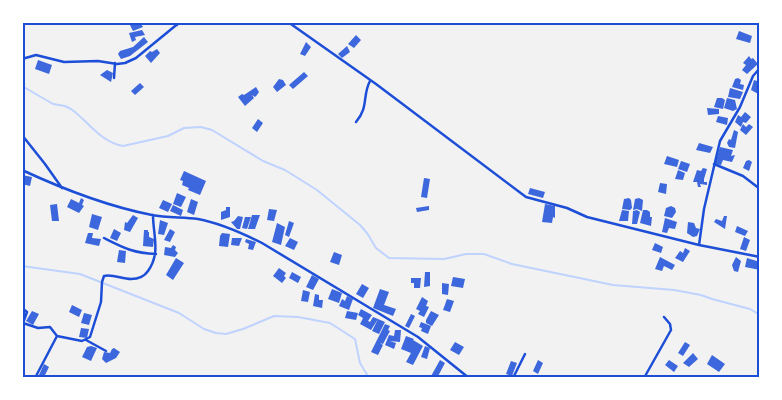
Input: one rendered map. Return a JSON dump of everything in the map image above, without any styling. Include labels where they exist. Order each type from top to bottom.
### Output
[{"type":"street","points":[[172,22],[178,24]]},
{"type":"street","points":[[288,22],[526,197],[567,208],[587,217],[760,257]]},
{"type":"street","points":[[22,58],[36,55],[64,62],[98,61],[115,64],[125,63],[136,58],[178,24]]},
{"type":"street","points":[[114,78],[115,64]]},
{"type":"street","points":[[699,244],[704,209],[722,136],[740,107],[753,76],[760,68]]},
{"type":"street","points":[[356,122],[364,111],[370,81]]},
{"type":"street","points":[[22,136],[62,188]]},
{"type":"street","points":[[714,164],[743,176],[760,189]]},
{"type":"street","points":[[22,170],[91,199],[153,215],[198,220],[233,229],[262,243],[418,338],[469,378]]},
{"type":"street","points":[[86,340],[92,333],[101,302],[104,276],[141,278],[152,265],[156,254],[153,215]]},
{"type":"street","points":[[104,238],[129,251],[142,254],[156,254]]},
{"type":"street","points":[[22,308],[27,312],[23,323],[38,328],[50,327],[57,336],[82,341],[86,340],[106,351]]},
{"type":"street","points":[[644,378],[671,330],[670,324],[664,318]]},
{"type":"street","points":[[35,378],[57,336]]},
{"type":"street","points":[[512,378],[525,354]]},
{"type":"building","points":[[134,22],[140,22],[143,27],[133,31],[130,25]]},
{"type":"building","points":[[142,30],[145,35],[135,37],[136,40],[132,42],[129,33]]},
{"type":"building","points":[[739,31],[752,36],[750,43],[736,39]]},
{"type":"building","points":[[356,35],[361,40],[354,48],[348,44]]},
{"type":"building","points":[[144,37],[148,42],[130,56],[121,59],[118,54],[120,51],[133,47]]},
{"type":"building","points":[[306,42],[311,47],[305,56],[300,54]]},
{"type":"building","points":[[347,46],[350,52],[342,58],[338,54]]},
{"type":"building","points":[[157,49],[160,53],[151,63],[145,56],[150,51],[152,52]]},
{"type":"building","points":[[749,56],[758,64],[747,74],[742,70],[746,65],[743,63]]},
{"type":"building","points":[[38,60],[52,65],[49,74],[35,69]]},
{"type":"building","points":[[107,70],[113,73],[111,82],[100,75]]},
{"type":"building","points":[[304,72],[308,76],[293,89],[289,85]]},
{"type":"building","points":[[279,79],[283,80],[286,85],[277,92],[273,87]]},
{"type":"building","points":[[735,79],[741,80],[740,84],[744,85],[743,90],[732,87]]},
{"type":"building","points":[[754,80],[760,82],[760,95],[751,90]]},
{"type":"building","points":[[140,83],[144,87],[135,95],[131,91]]},
{"type":"building","points":[[256,87],[259,92],[255,97],[252,95],[254,98],[245,106],[238,97]]},
{"type":"building","points":[[730,88],[743,92],[740,99],[728,97]]},
{"type":"building","points":[[717,98],[725,100],[723,109],[714,107]]},
{"type":"building","points":[[727,98],[735,100],[737,109],[733,111],[724,108]]},
{"type":"building","points":[[707,108],[719,109],[719,114],[708,115]]},
{"type":"building","points":[[745,112],[751,117],[746,123],[743,122],[741,127],[735,122],[738,115],[741,117]]},
{"type":"building","points":[[718,116],[728,118],[727,125],[716,122]]},
{"type":"building","points":[[258,119],[263,123],[257,132],[252,128]]},
{"type":"building","points":[[743,124],[746,127],[749,124],[753,127],[746,135],[740,130]]},
{"type":"building","points":[[734,130],[738,132],[735,148],[729,147],[727,143],[729,139],[731,140]]},
{"type":"building","points":[[699,143],[713,147],[710,153],[696,150]]},
{"type":"building","points":[[720,147],[733,150],[731,156],[735,155],[732,162],[723,160],[721,165],[715,164]]},
{"type":"building","points":[[667,156],[679,160],[677,167],[664,164]]},
{"type":"building","points":[[681,161],[690,164],[687,172],[678,169]]},
{"type":"building","points":[[746,161],[752,162],[749,171],[743,168]]},
{"type":"building","points":[[703,168],[707,169],[704,182],[707,182],[707,185],[700,184],[701,187],[698,187],[697,182],[693,182],[697,170],[701,171]]},
{"type":"building","points":[[678,170],[685,173],[683,180],[675,179]]},
{"type":"building","points":[[184,171],[206,181],[200,195],[182,185],[183,181],[180,180]]},
{"type":"building","points":[[22,175],[32,177],[30,186],[22,184]]},
{"type":"building","points":[[424,178],[430,179],[427,198],[421,197]]},
{"type":"building","points":[[660,183],[667,184],[666,194],[658,192]]},
{"type":"building","points":[[530,188],[545,192],[543,198],[528,194]]},
{"type":"building","points":[[177,193],[186,197],[181,207],[173,204]]},
{"type":"building","points":[[81,198],[84,200],[82,205],[84,206],[79,213],[67,207],[71,199],[79,203]]},
{"type":"building","points":[[629,198],[632,208],[630,210],[622,209],[624,199]]},
{"type":"building","points":[[191,199],[198,202],[194,215],[187,212]]},
{"type":"building","points":[[635,199],[643,200],[642,211],[633,210]]},
{"type":"building","points":[[163,200],[172,204],[168,212],[159,208]]},
{"type":"building","points":[[57,204],[59,221],[52,221],[50,205]]},
{"type":"building","points":[[545,204],[555,206],[555,218],[553,217],[552,223],[542,222]]},
{"type":"building","points":[[173,205],[183,210],[181,216],[170,211]]},
{"type":"building","points":[[429,206],[429,210],[417,212],[416,208]]},
{"type":"building","points":[[671,206],[675,208],[676,212],[672,218],[664,216],[666,208]]},
{"type":"building","points":[[226,207],[230,207],[230,217],[221,220],[221,212],[226,210]]},
{"type":"building","points":[[269,209],[277,210],[274,221],[267,220]]},
{"type":"building","points":[[622,210],[629,211],[628,221],[619,221]]},
{"type":"building","points":[[637,210],[640,212],[637,224],[632,224],[633,211]]},
{"type":"building","points":[[643,210],[650,212],[650,217],[652,217],[651,226],[640,223]]},
{"type":"building","points":[[92,214],[102,217],[98,230],[89,227]]},
{"type":"building","points":[[133,215],[138,218],[130,232],[124,230],[125,222],[127,223]]},
{"type":"building","points":[[252,215],[260,215],[255,229],[248,229]]},
{"type":"building","points":[[238,216],[243,217],[240,229],[237,229],[231,222]]},
{"type":"building","points":[[724,216],[727,216],[725,229],[714,222],[716,219],[722,221]]},
{"type":"building","points":[[245,217],[251,217],[247,229],[242,228]]},
{"type":"building","points":[[665,218],[677,222],[675,229],[669,228],[667,233],[662,232]]},
{"type":"building","points":[[160,220],[168,223],[164,235],[158,234]]},
{"type":"building","points":[[289,221],[294,223],[289,237],[285,235]]},
{"type":"building","points":[[688,222],[694,223],[696,228],[700,229],[697,236],[693,237],[687,233]]},
{"type":"building","points":[[277,223],[285,227],[281,245],[272,242]]},
{"type":"building","points":[[737,226],[748,231],[745,236],[735,232]]},
{"type":"building","points":[[114,229],[121,233],[117,241],[110,238]]},
{"type":"building","points":[[170,229],[175,232],[170,242],[164,240]]},
{"type":"building","points":[[144,230],[148,230],[149,237],[154,239],[153,247],[143,246]]},
{"type":"building","points":[[88,233],[93,233],[92,238],[101,239],[99,246],[85,243]]},
{"type":"building","points":[[222,233],[230,234],[228,247],[219,246]]},
{"type":"building","points":[[744,237],[750,240],[746,251],[740,249]]},
{"type":"building","points":[[232,238],[242,238],[239,246],[231,245]]},
{"type":"building","points":[[290,238],[298,242],[294,250],[285,246]]},
{"type":"building","points":[[246,239],[256,242],[253,250],[248,249],[249,244],[245,242]]},
{"type":"building","points":[[655,243],[663,247],[661,253],[652,250]]},
{"type":"building","points":[[173,245],[178,253],[175,257],[164,255],[165,247],[171,248]]},
{"type":"building","points":[[685,248],[690,251],[683,262],[675,258],[680,251],[683,253]]},
{"type":"building","points":[[119,250],[126,251],[125,263],[117,262]]},
{"type":"building","points":[[334,252],[342,255],[339,265],[330,262]]},
{"type":"building","points":[[660,257],[675,265],[672,270],[664,266],[662,271],[655,269]]},
{"type":"building","points":[[736,257],[741,261],[738,272],[734,271],[732,265]]},
{"type":"building","points":[[176,258],[184,263],[173,280],[166,275]]},
{"type":"building","points":[[747,258],[760,262],[760,270],[745,267]]},
{"type":"building","points":[[279,268],[286,273],[284,276],[286,278],[282,283],[273,276]]},
{"type":"building","points":[[292,272],[301,277],[298,283],[289,278]]},
{"type":"building","points":[[425,272],[430,272],[430,286],[424,287]]},
{"type":"building","points":[[312,275],[319,279],[313,290],[306,287]]},
{"type":"building","points":[[453,277],[465,279],[463,288],[451,286]]},
{"type":"building","points":[[411,278],[421,278],[420,288],[414,288]]},
{"type":"building","points":[[442,283],[449,284],[448,295],[442,294]]},
{"type":"building","points":[[362,284],[369,288],[363,298],[356,294]]},
{"type":"building","points":[[332,289],[342,293],[339,303],[328,299]]},
{"type":"building","points":[[380,289],[389,292],[384,305],[396,309],[393,316],[373,308]]},
{"type":"building","points":[[303,290],[310,292],[308,302],[301,301]]},
{"type":"building","points":[[315,294],[319,295],[319,300],[323,300],[322,308],[313,306]]},
{"type":"building","points":[[347,296],[353,299],[349,310],[339,306],[342,299],[345,301]]},
{"type":"building","points":[[422,297],[428,301],[426,306],[429,307],[424,317],[418,314],[420,311],[416,309]]},
{"type":"building","points":[[447,299],[454,301],[450,312],[443,310]]},
{"type":"building","points":[[72,305],[82,310],[79,317],[69,312]]},
{"type":"building","points":[[361,309],[372,315],[368,321],[370,322],[373,317],[378,319],[371,330],[360,324],[363,318],[358,315]]},
{"type":"building","points":[[32,311],[39,314],[33,325],[26,321]]},
{"type":"building","points":[[347,311],[358,313],[356,320],[345,318]]},
{"type":"building","points":[[431,311],[439,315],[432,326],[426,323]]},
{"type":"building","points":[[84,313],[92,315],[89,325],[81,323]]},
{"type":"building","points":[[411,314],[415,316],[409,328],[405,326]]},
{"type":"building","points":[[378,319],[385,322],[379,334],[372,331]]},
{"type":"building","points":[[421,322],[431,326],[428,334],[421,331],[422,328],[419,327]]},
{"type":"building","points":[[385,324],[390,326],[388,330],[390,331],[383,344],[380,343],[383,345],[378,355],[371,352]]},
{"type":"building","points":[[81,328],[89,329],[87,338],[79,337]]},
{"type":"building","points":[[395,330],[401,330],[400,342],[390,341],[396,343],[394,349],[385,345],[389,335],[394,336]]},
{"type":"building","points":[[406,336],[423,346],[413,365],[406,362],[411,353],[401,349]]},
{"type":"building","points":[[455,342],[464,347],[459,355],[450,350]]},
{"type":"building","points":[[685,342],[690,345],[683,356],[678,353]]},
{"type":"building","points":[[425,346],[430,348],[427,359],[421,357]]},
{"type":"building","points":[[87,347],[97,348],[91,361],[82,357]]},
{"type":"building","points":[[114,348],[120,352],[116,358],[106,363],[102,359],[104,352],[110,353]]},
{"type":"building","points":[[693,353],[698,359],[689,367],[683,363]]},
{"type":"building","points":[[712,355],[725,364],[719,372],[707,364]]},
{"type":"building","points":[[440,360],[445,363],[437,378],[430,378]]},
{"type":"building","points":[[538,360],[543,363],[538,374],[533,371]]},
{"type":"building","points":[[669,360],[678,366],[674,372],[665,365]]},
{"type":"building","points":[[511,361],[517,363],[512,376],[506,374]]},
{"type":"building","points":[[44,364],[49,367],[44,377],[39,375]]},
{"type":"waterway","points":[[22,86],[53,104],[71,109],[101,136],[123,146],[168,136],[184,128],[201,127],[212,130],[263,161],[285,170],[317,190],[360,225],[376,248],[389,258],[444,259],[466,254],[484,254],[512,264],[613,285],[674,290],[701,295],[750,309],[760,315]]},
{"type":"waterway","points":[[22,266],[80,274],[179,313],[204,329],[216,333],[226,334],[274,316],[298,317],[330,323],[355,339],[360,363],[369,378]]}]
